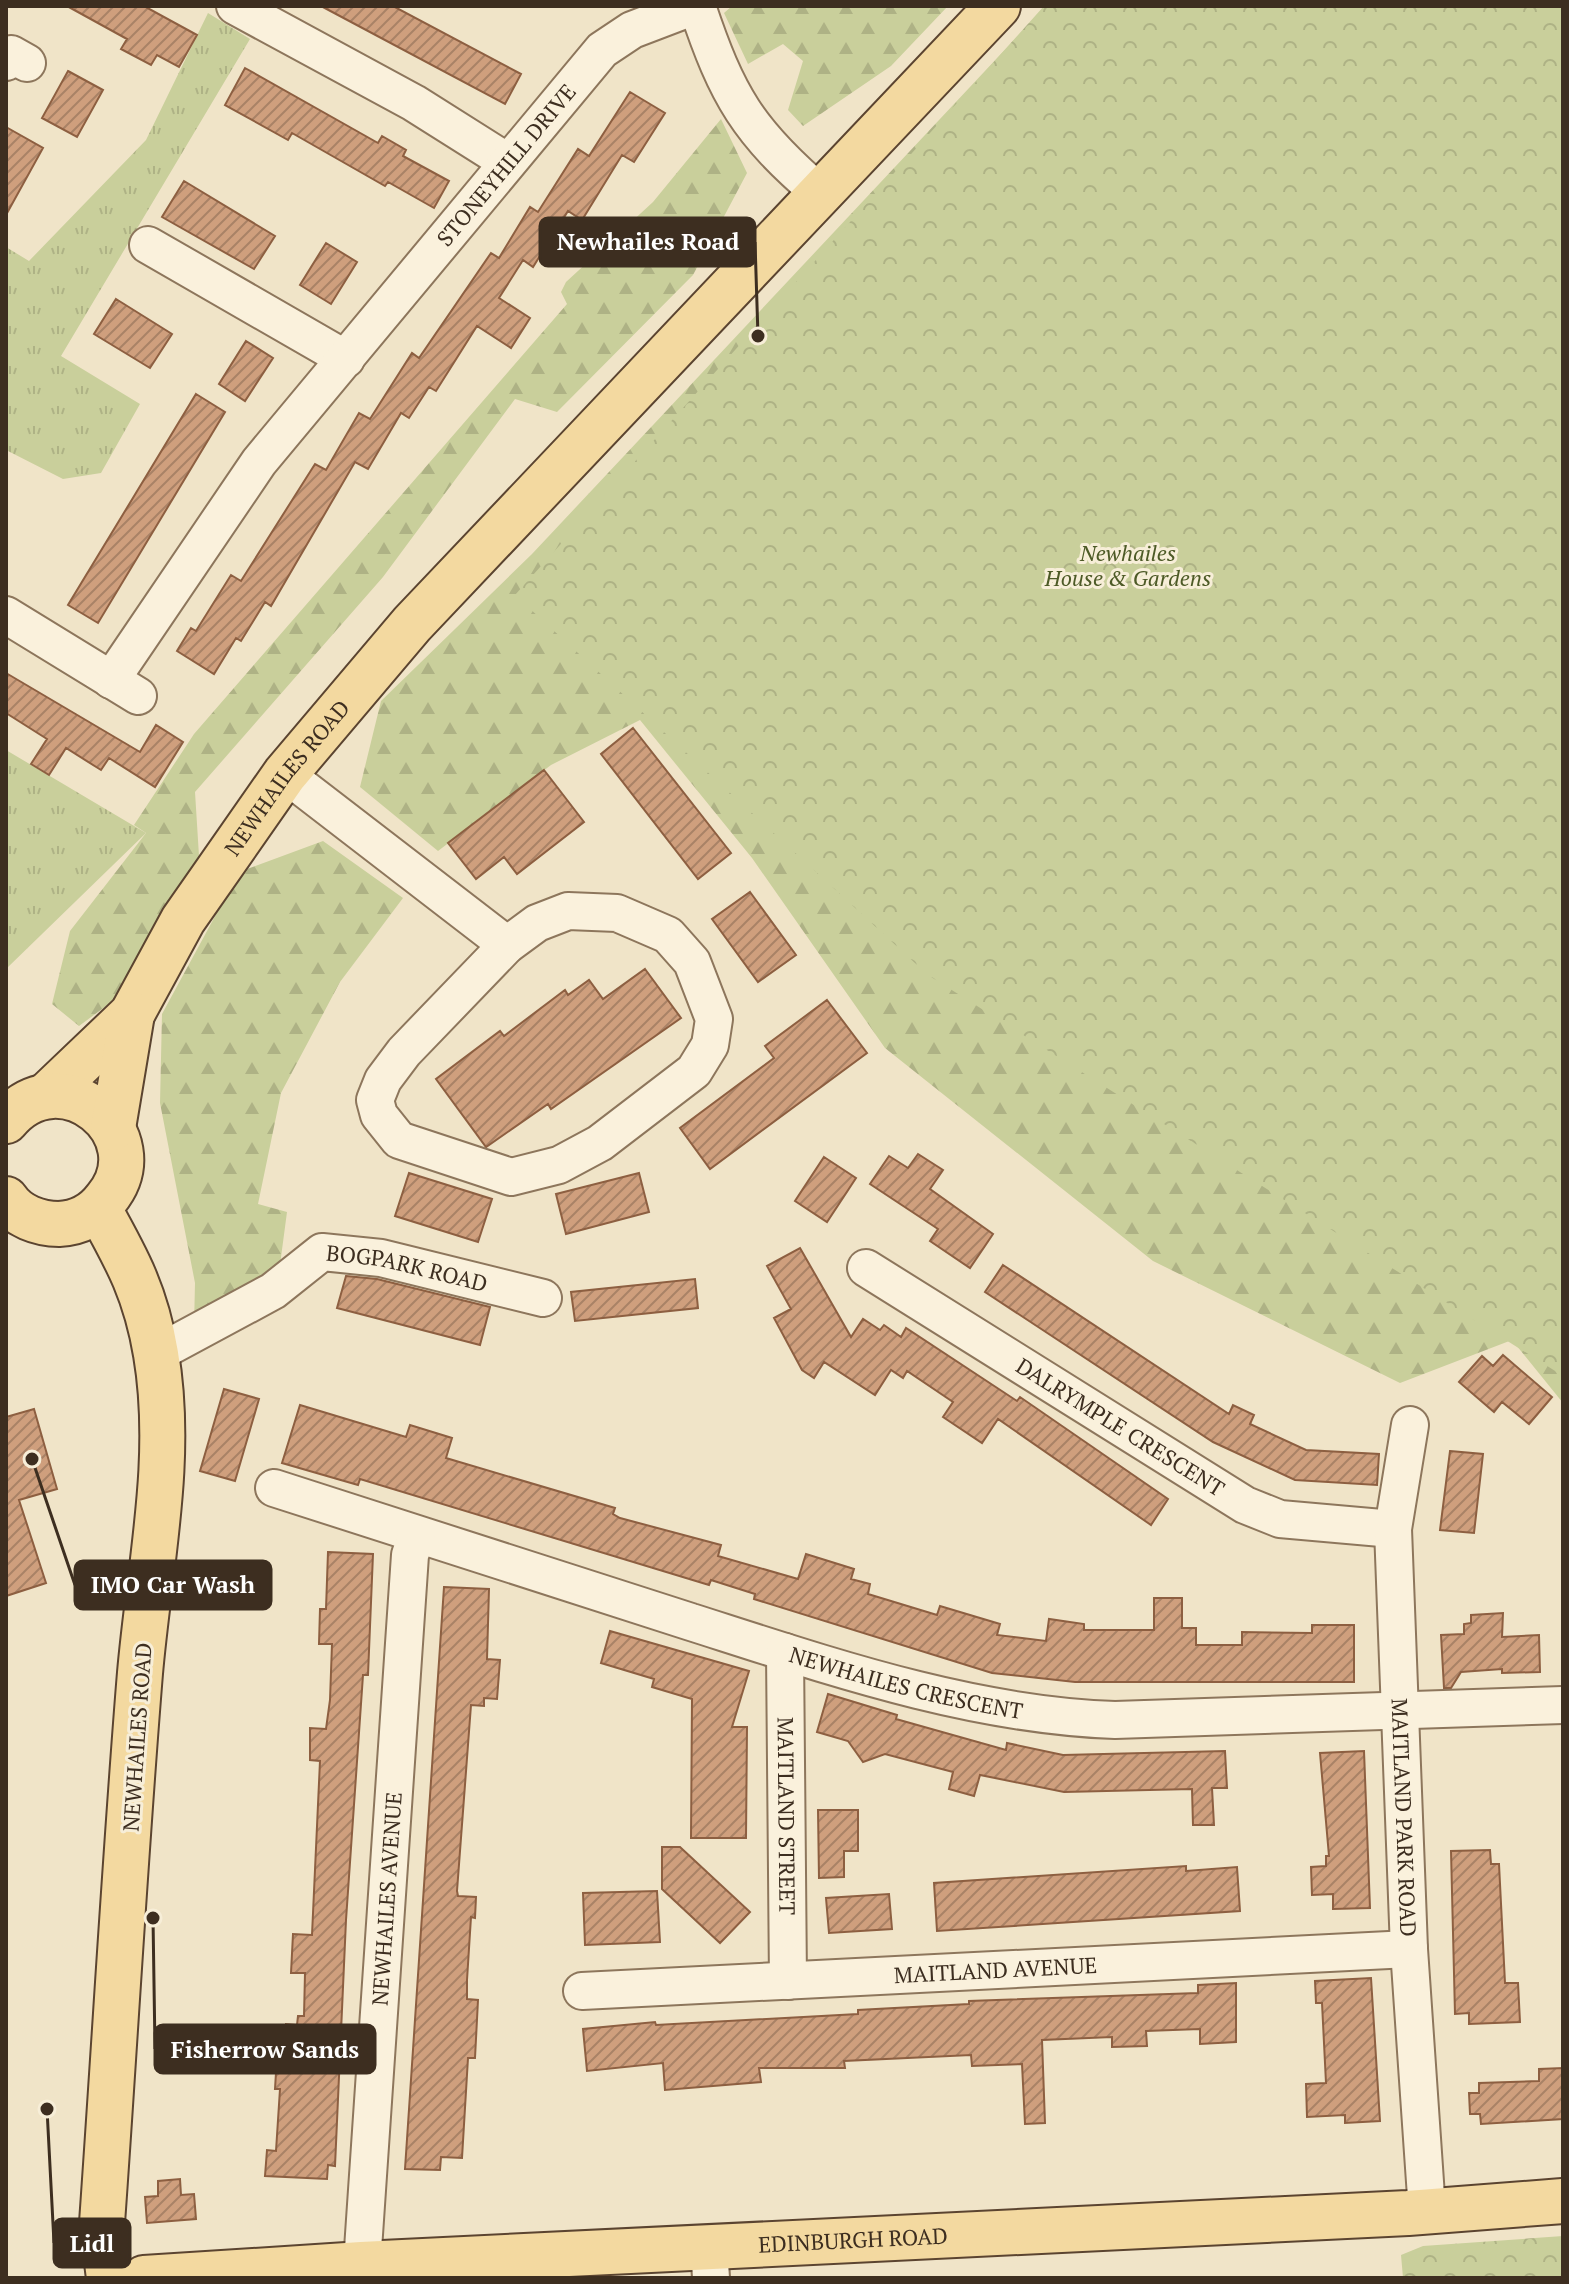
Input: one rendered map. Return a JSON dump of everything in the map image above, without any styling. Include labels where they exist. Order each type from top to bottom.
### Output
[{"type":"main road","name":"NEWHAILES ROAD","points":[[6,1121],[28,1102],[46,1096],[132,1014],[183,920],[285,774],[412,624],[998,6]]},
{"type":"main road","name":"NEWHAILES ROAD","points":[[109,2278],[102,2223],[140,1672],[162,1463],[162,1403],[156,1354],[141,1285],[99,1209],[112,1192],[120,1171],[120,1149],[113,1128],[132,1014]]},
{"type":"main road","points":[[46,1096],[66,1096],[85,1102],[101,1113],[113,1128]]},
{"type":"main road","points":[[6,1199],[27,1218],[48,1224],[71,1222],[99,1209]]},
{"type":"main road","name":"EDINBURGH ROAD","points":[[144,2278],[362,2264],[710,2262],[1563,2201]]},
{"type":"street","points":[[235,6],[414,103],[506,161]]},
{"type":"street","points":[[696,6],[718,67],[740,111],[782,161],[821,194]]},
{"type":"street","name":"STONEYHILL DRIVE","points":[[6,615],[124,688],[259,462],[506,161],[602,50],[632,30],[696,6]]},
{"type":"street","points":[[148,245],[346,359]]},
{"type":"street","points":[[285,774],[507,945]]},
{"type":"street","points":[[568,911],[617,913],[668,935],[692,962],[714,1019],[710,1045],[694,1071],[600,1143],[559,1165],[511,1177],[399,1140],[379,1115],[375,1100],[383,1080],[404,1052],[507,945],[537,923],[568,911]]},
{"type":"street","name":"BOGPARK ROAD","points":[[156,1354],[273,1291],[322,1252],[381,1258],[543,1298]]},
{"type":"street","name":"DALRYMPLE CRESCENT","points":[[867,1267],[1245,1505],[1280,1519],[1393,1529]]},
{"type":"street","name":"MAITLAND PARK ROAD","points":[[1410,1425],[1393,1529],[1409,1949],[1427,2211]]},
{"type":"street","name":"NEWHAILES CRESCENT","points":[[274,1488],[785,1652],[985,1706],[1054,1718],[1115,1720],[1563,1705]]},
{"type":"street","name":"NEWHAILES AVENUE","points":[[362,2264],[410,1555],[417,1535]]},
{"type":"street","name":"MAITLAND STREET","points":[[785,1652],[788,1981]]},
{"type":"street","name":"MAITLAND AVENUE","points":[[582,1991],[1409,1949]]},
{"type":"green space","points":[[732,6],[948,6],[891,66],[803,126],[788,110],[803,61],[783,44],[748,64],[724,13]]},
{"type":"green space","name":"Newhailes House & Gardens","points":[[1044,6],[1563,6],[1563,1376],[928,975],[515,595]]},
{"type":"green space","name":"Newhailes House & Gardens","points":[[1046,6],[1563,1325],[1563,1403],[1512,1340],[1400,1383],[1153,1261],[885,1048],[752,858],[640,720],[551,765],[438,851],[360,787],[381,701],[532,554]]},
{"type":"green space","points":[[208,13],[250,39],[61,356],[140,404],[101,473],[63,479],[6,450],[6,247],[29,261],[146,140]]},
{"type":"green space","points":[[721,119],[747,173],[693,275],[557,412],[515,399],[383,577],[195,792],[200,872],[121,995],[79,1026],[52,1004],[70,931],[146,833],[134,825],[194,734],[567,304],[561,292],[566,282],[653,202]]},
{"type":"green space","points":[[6,750],[146,833],[6,969]]},
{"type":"green space","points":[[323,841],[403,898],[340,982],[281,1093],[258,1204],[287,1212],[278,1280],[194,1326],[195,1283],[160,1103],[162,1014],[239,872]]},
{"type":"green space","points":[[1563,2236],[1563,2278],[1403,2278],[1401,2255],[1423,2246]]},
{"type":"building","points":[[67,6],[144,6],[197,35],[179,67],[157,55],[151,65],[121,49],[127,39]]},
{"type":"building","points":[[321,6],[393,6],[521,74],[505,104]]},
{"type":"building","points":[[245,68],[378,143],[382,136],[406,150],[403,156],[449,181],[434,208],[388,182],[385,186],[292,133],[288,140],[225,105]]},
{"type":"building","points":[[68,71],[103,90],[77,137],[42,118]]},
{"type":"building","points":[[630,92],[665,113],[634,162],[622,155],[582,220],[568,211],[533,267],[523,260],[499,298],[530,318],[511,348],[477,326],[436,391],[429,387],[409,418],[401,413],[368,469],[355,462],[271,606],[265,602],[241,641],[236,638],[214,674],[177,651],[191,628],[196,631],[231,575],[241,581],[315,464],[326,470],[359,413],[370,419],[412,353],[419,358],[491,253],[499,258],[530,207],[538,212],[578,149],[589,156]]},
{"type":"building","points":[[6,127],[43,148],[6,215]]},
{"type":"building","points":[[184,181],[275,236],[254,269],[162,217]]},
{"type":"building","points":[[326,243],[357,262],[331,304],[300,285]]},
{"type":"building","points":[[116,299],[172,334],[150,368],[94,334]]},
{"type":"building","points":[[246,341],[273,358],[245,401],[219,384]]},
{"type":"building","points":[[196,394],[225,412],[98,623],[68,605]]},
{"type":"building","points":[[6,673],[140,752],[156,725],[183,742],[155,787],[109,758],[101,770],[66,748],[49,775],[31,764],[47,739],[6,713]]},
{"type":"building","points":[[633,728],[731,853],[698,879],[601,754]]},
{"type":"building","points":[[544,770],[584,822],[517,874],[504,857],[476,879],[448,843]]},
{"type":"building","points":[[750,892],[796,955],[758,982],[712,919]]},
{"type":"building","points":[[645,969],[681,1018],[551,1109],[548,1104],[486,1147],[436,1079],[500,1031],[504,1036],[565,990],[568,995],[589,980],[603,999]]},
{"type":"building","points":[[827,1000],[867,1053],[710,1169],[680,1128],[774,1058],[765,1046]]},
{"type":"building","points":[[918,1154],[943,1170],[930,1189],[993,1234],[970,1268],[930,1241],[938,1229],[870,1184],[889,1156],[908,1168]]},
{"type":"building","points":[[824,1157],[856,1178],[827,1222],[795,1201]]},
{"type":"building","points":[[409,1173],[492,1199],[478,1242],[395,1216]]},
{"type":"building","points":[[639,1173],[649,1212],[566,1234],[556,1194]]},
{"type":"building","points":[[800,1248],[851,1337],[863,1319],[880,1330],[884,1325],[901,1337],[906,1328],[1017,1401],[1020,1397],[1168,1499],[1151,1525],[998,1419],[982,1443],[943,1417],[953,1402],[907,1371],[903,1378],[891,1370],[875,1395],[824,1362],[814,1378],[802,1370],[774,1318],[791,1309],[767,1266]]},
{"type":"building","points":[[1003,1265],[1229,1414],[1233,1405],[1254,1415],[1250,1424],[1306,1450],[1379,1454],[1377,1485],[1295,1480],[1213,1442],[985,1292]]},
{"type":"building","points":[[346,1276],[377,1279],[490,1307],[480,1345],[337,1308]]},
{"type":"building","points":[[695,1279],[698,1308],[575,1321],[571,1292]]},
{"type":"building","points":[[1503,1355],[1552,1397],[1529,1424],[1502,1402],[1494,1412],[1459,1382],[1482,1356],[1493,1366]]},
{"type":"building","points":[[224,1389],[259,1399],[235,1481],[200,1471]]},
{"type":"building","points":[[300,1405],[406,1437],[410,1425],[452,1438],[446,1458],[615,1508],[613,1514],[620,1518],[721,1545],[718,1556],[798,1579],[806,1554],[854,1569],[851,1579],[870,1584],[868,1594],[937,1615],[940,1606],[1000,1624],[997,1635],[1046,1641],[1049,1619],[1084,1624],[1084,1630],[1154,1630],[1154,1598],[1182,1598],[1182,1628],[1196,1628],[1196,1645],[1242,1645],[1242,1632],[1312,1633],[1312,1625],[1354,1625],[1354,1682],[1075,1682],[992,1673],[754,1599],[755,1594],[711,1580],[709,1585],[360,1479],[358,1485],[282,1463]]},
{"type":"building","points":[[34,1409],[57,1489],[19,1500],[46,1583],[6,1596],[6,1417]]},
{"type":"building","points":[[1450,1451],[1483,1454],[1474,1533],[1440,1530]]},
{"type":"building","points":[[328,1552],[373,1554],[368,1675],[363,1675],[346,1920],[335,2166],[328,2165],[327,2179],[265,2176],[267,2150],[276,2151],[280,2089],[275,2089],[277,2056],[285,2056],[286,2024],[297,2025],[298,2016],[304,2016],[305,1973],[291,1973],[293,1934],[312,1935],[320,1761],[310,1760],[310,1728],[326,1729],[330,1700],[332,1644],[319,1644],[320,1609],[326,1609]]},
{"type":"building","points":[[444,1587],[489,1589],[487,1659],[500,1660],[497,1699],[484,1698],[484,1706],[471,1705],[457,1891],[458,1896],[476,1897],[475,1918],[471,1917],[467,1980],[467,1999],[478,2000],[475,2058],[468,2058],[462,2158],[441,2157],[440,2170],[405,2169]]},
{"type":"building","points":[[1503,1613],[1502,1637],[1539,1635],[1540,1672],[1502,1673],[1502,1669],[1461,1672],[1451,1688],[1444,1688],[1441,1635],[1464,1634],[1464,1624],[1471,1623],[1471,1615]]},
{"type":"building","points":[[610,1631],[749,1671],[732,1727],[747,1727],[746,1838],[691,1838],[692,1699],[652,1687],[654,1679],[601,1663]]},
{"type":"building","points":[[828,1694],[897,1715],[896,1719],[1006,1750],[1007,1743],[1063,1755],[1225,1751],[1227,1788],[1212,1788],[1214,1825],[1193,1825],[1192,1789],[1064,1792],[980,1775],[974,1796],[949,1789],[953,1772],[885,1754],[863,1762],[848,1741],[817,1732]]},
{"type":"building","points":[[1364,1751],[1370,1908],[1333,1909],[1333,1894],[1312,1895],[1311,1867],[1326,1866],[1326,1856],[1329,1856],[1320,1753]]},
{"type":"building","points":[[818,1810],[858,1810],[858,1851],[844,1851],[844,1877],[819,1878]]},
{"type":"building","points":[[662,1847],[680,1847],[750,1912],[720,1943],[662,1889]]},
{"type":"building","points":[[1490,1850],[1491,1864],[1499,1864],[1505,1983],[1518,1983],[1520,2022],[1469,2024],[1469,2013],[1455,2014],[1451,1851]]},
{"type":"building","points":[[1186,1866],[1186,1871],[1237,1867],[1240,1911],[937,1931],[934,1883]]},
{"type":"building","points":[[657,1891],[660,1942],[585,1945],[583,1893]]},
{"type":"building","points":[[889,1894],[892,1929],[829,1933],[826,1898]]},
{"type":"building","points":[[1371,1978],[1380,2121],[1345,2123],[1345,2115],[1307,2117],[1306,2084],[1326,2083],[1322,2003],[1316,2003],[1315,1981]]},
{"type":"building","points":[[1236,1983],[1236,2042],[1200,2044],[1200,2029],[1146,2031],[1147,2046],[1112,2047],[1112,2037],[1042,2040],[1045,2123],[1025,2124],[1022,2064],[972,2066],[971,2055],[844,2061],[845,2068],[759,2068],[761,2082],[665,2090],[663,2063],[587,2071],[583,2029],[655,2022],[656,2025],[858,2014],[858,2010],[969,2004],[969,2001],[1198,1993],[1198,1985]]},
{"type":"building","points":[[1563,2068],[1563,2119],[1481,2124],[1480,2114],[1470,2114],[1469,2093],[1479,2093],[1479,2083],[1539,2081],[1539,2069]]},
{"type":"building","points":[[180,2179],[181,2195],[194,2194],[196,2219],[147,2223],[145,2197],[158,2196],[158,2181]]},
{"type":"place","name":"Newhailes Road","points":[[758,336]]},
{"type":"place","name":"IMO Car Wash","points":[[32,1459]]},
{"type":"place","name":"Fisherrow Sands","points":[[153,1918]]},
{"type":"place","name":"Lidl","points":[[47,2109]]}]
